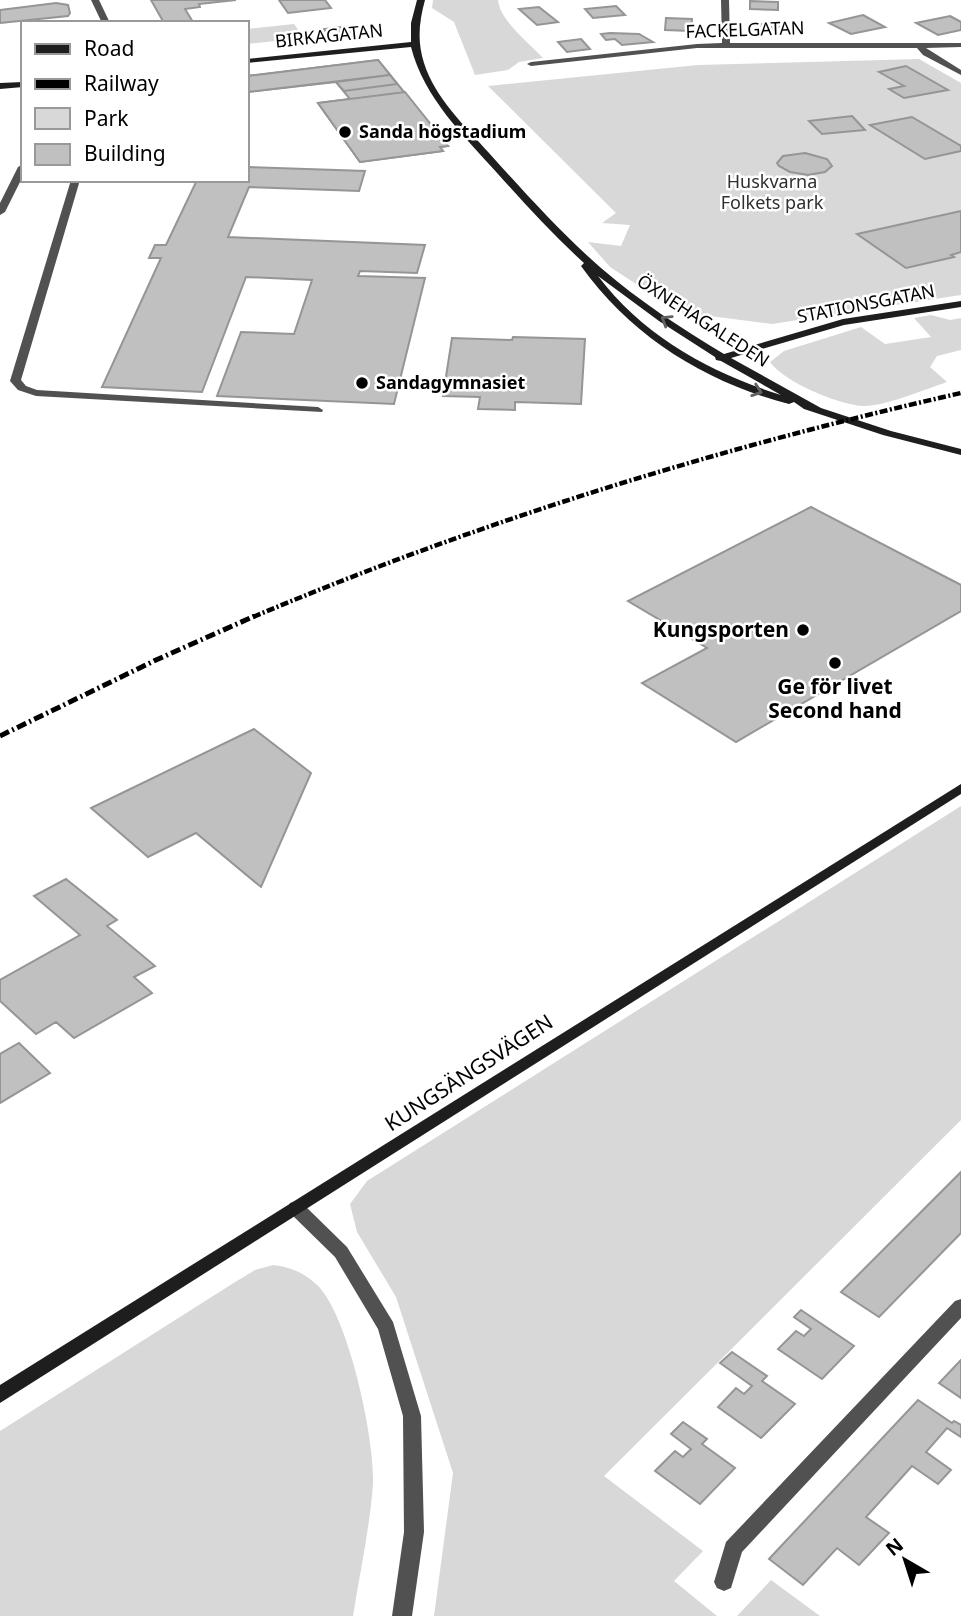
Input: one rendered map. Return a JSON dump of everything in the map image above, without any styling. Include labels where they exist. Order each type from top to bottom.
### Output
[{"type":"street","points":[[95,0],[105,21]]},
{"type":"street","name":"ÖXNEHAGALEDEN","points":[[421,0],[414,23],[414,44],[421,68],[437,100],[515,187],[577,251],[615,285],[724,357],[817,410]]},
{"type":"street","points":[[725,0],[725,45]]},
{"type":"street","name":"BIRKAGATAN","points":[[248,61],[414,44]]},
{"type":"street","points":[[918,44],[926,53],[961,73]]},
{"type":"street","name":"FACKELGATAN","points":[[531,64],[651,50],[725,45],[961,45]]},
{"type":"street","points":[[0,86],[21,84]]},
{"type":"street","points":[[0,212],[21,171]]},
{"type":"street","points":[[75,182],[15,381],[22,388],[36,393],[318,410]]},
{"type":"street","name":"ÖXNEHAGALEDEN","points":[[577,251],[600,288],[624,311],[655,337],[698,366],[757,392],[887,433],[961,452]]},
{"type":"street","name":"STATIONSGATAN","points":[[698,366],[843,322],[961,304]]},
{"type":"street","name":"KUNGSÄNGSVÄGEN","points":[[0,1395],[961,788]]},
{"type":"street","points":[[296,1208],[341,1252],[387,1327],[412,1416],[414,1532],[401,1616]]},
{"type":"street","points":[[724,1582],[733,1548],[961,1306]]},
{"type":"green space","points":[[433,0],[498,0],[509,24],[543,58],[519,62],[508,70],[475,75],[454,22],[432,8]]},
{"type":"green space","points":[[294,24],[304,38],[248,44],[248,29]]},
{"type":"green space","name":"Huskvarna Folkets park","points":[[919,59],[961,83],[961,295],[772,324],[679,312],[610,267],[588,242],[621,246],[630,225],[602,223],[616,213],[488,86],[698,65]]},
{"type":"green space","points":[[931,315],[950,320],[961,318],[961,350],[937,356],[930,367],[947,382],[893,401],[862,406],[839,401],[799,384],[777,370],[770,362],[784,351],[861,327],[885,344],[931,337],[914,318]]},
{"type":"green space","points":[[961,806],[961,1120],[604,1476],[703,1551],[674,1581],[717,1616],[434,1616],[453,1473],[396,1297],[357,1232],[350,1204],[367,1181]]},
{"type":"green space","points":[[273,1265],[306,1276],[328,1299],[349,1348],[357,1378],[369,1438],[373,1483],[353,1616],[0,1616],[0,1431],[255,1270]]},
{"type":"green space","points":[[771,1580],[820,1616],[737,1616]]},
{"type":"building","points":[[151,0],[236,0],[199,4],[200,7],[185,9],[192,21],[163,21]]},
{"type":"building","points":[[279,0],[325,0],[331,8],[288,13]]},
{"type":"building","points":[[750,1],[778,2],[778,10],[750,9]]},
{"type":"building","points":[[56,3],[68,5],[68,16],[0,23],[0,10]]},
{"type":"building","points":[[616,6],[625,15],[593,18],[585,9]]},
{"type":"building","points":[[539,7],[558,22],[537,25],[519,9]]},
{"type":"building","points":[[863,15],[885,27],[851,34],[829,23]]},
{"type":"building","points":[[950,16],[961,22],[961,30],[938,35],[916,23]]},
{"type":"building","points":[[666,18],[692,19],[691,31],[665,30]]},
{"type":"building","points":[[751,24],[781,24],[781,27],[772,27],[773,31],[752,31]]},
{"type":"building","points":[[349,26],[354,33],[328,36],[324,29]]},
{"type":"building","points":[[601,34],[639,34],[653,42],[622,45],[615,39],[606,40]]},
{"type":"building","points":[[581,39],[590,49],[567,52],[558,42]]},
{"type":"building","points":[[378,60],[448,146],[440,147],[443,151],[360,162],[318,103],[350,99],[336,82],[248,92],[248,76]]},
{"type":"building","points":[[378,60],[390,75],[248,92],[248,76]]},
{"type":"building","points":[[906,66],[948,90],[904,98],[889,89],[904,86],[879,72]]},
{"type":"building","points":[[390,75],[397,84],[344,91],[336,82]]},
{"type":"building","points":[[405,92],[448,146],[440,147],[443,151],[360,162],[318,103]]},
{"type":"building","points":[[852,116],[865,130],[822,134],[809,121]]},
{"type":"building","points":[[912,117],[961,146],[961,151],[925,159],[870,125]]},
{"type":"building","points":[[805,153],[827,159],[832,166],[825,172],[808,175],[790,172],[777,163],[783,156]]},
{"type":"building","name":"Sandagymnasiet","points":[[248,167],[365,171],[359,191],[249,187],[228,237],[425,245],[417,273],[360,271],[358,276],[425,278],[394,404],[217,396],[241,332],[294,334],[312,280],[246,277],[202,392],[102,387],[161,258],[149,258],[155,245],[166,245],[196,182],[248,182]]},
{"type":"building","points":[[961,211],[961,252],[951,255],[954,257],[906,268],[857,234]]},
{"type":"building","points":[[513,337],[585,339],[581,404],[515,402],[515,410],[478,409],[480,397],[443,396],[452,338],[512,340]]},
{"type":"building","name":"Kungsporten","points":[[811,507],[961,585],[961,611],[736,742],[642,683],[707,648],[628,601]]},
{"type":"building","points":[[254,729],[311,773],[261,887],[196,833],[148,857],[91,808]]},
{"type":"building","points":[[66,879],[117,920],[107,926],[155,966],[134,977],[152,993],[74,1038],[56,1022],[36,1034],[0,1001],[0,980],[80,935],[34,896]]},
{"type":"building","points":[[19,1043],[50,1073],[0,1103],[0,1054]]},
{"type":"building","points":[[961,1172],[961,1233],[879,1317],[841,1292]]},
{"type":"building","points":[[801,1310],[854,1346],[822,1379],[778,1349],[796,1331],[804,1336],[811,1329],[794,1317]]},
{"type":"building","points":[[732,1352],[767,1376],[762,1381],[795,1404],[761,1438],[718,1407],[736,1388],[744,1394],[752,1386],[720,1363]]},
{"type":"building","points":[[961,1360],[961,1398],[939,1383]]},
{"type":"building","points":[[918,1400],[952,1423],[954,1421],[961,1425],[961,1437],[947,1428],[926,1452],[951,1470],[938,1484],[912,1466],[866,1517],[889,1533],[859,1565],[837,1548],[803,1585],[769,1559]]},
{"type":"building","points":[[683,1422],[707,1439],[702,1444],[735,1468],[700,1504],[655,1471],[675,1451],[683,1457],[691,1449],[671,1434]]},
{"type":"railway","points":[[253,617],[426,549],[602,489],[780,438],[961,393]]},
{"type":"railway","points":[[0,736],[156,660],[257,615]]},
{"type":"place","name":"Sanda högstadium","points":[[345,132]]},
{"type":"place","name":"Sandagymnasiet","points":[[362,383]]},
{"type":"place","name":"Kungsporten","points":[[803,630]]},
{"type":"place","name":"Ge för livet Second hand","points":[[835,663]]}]
